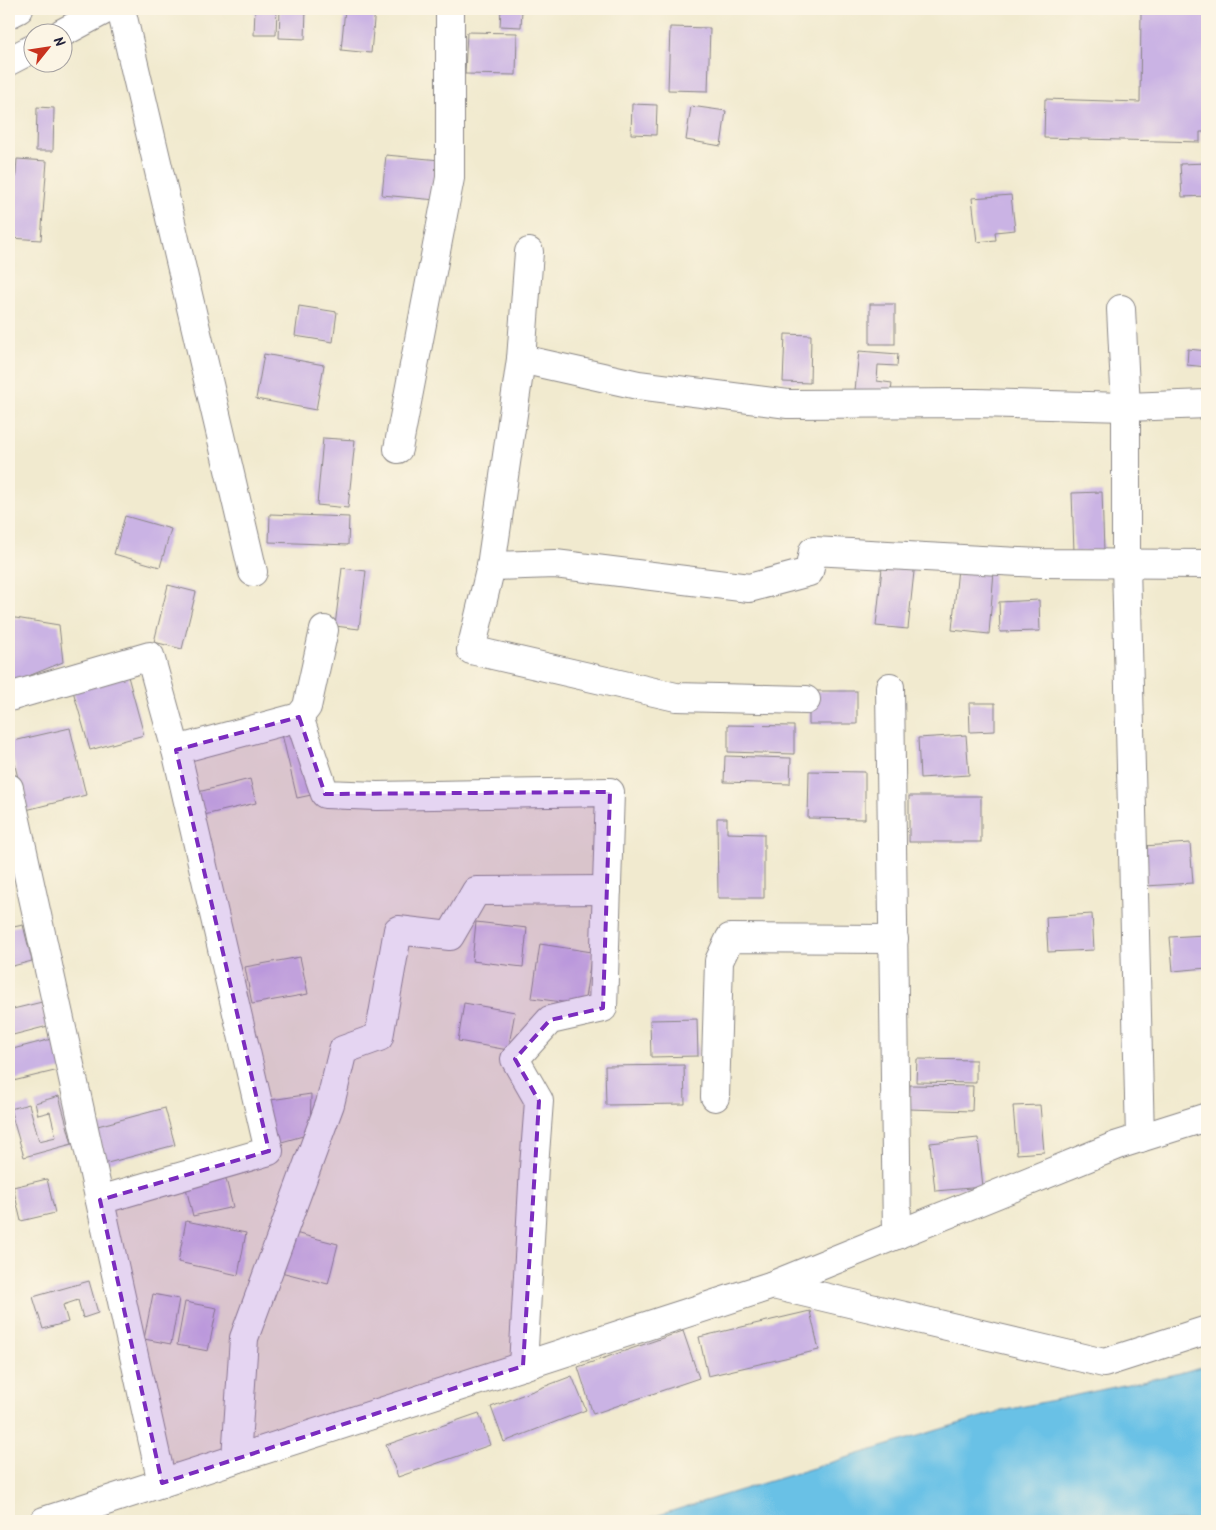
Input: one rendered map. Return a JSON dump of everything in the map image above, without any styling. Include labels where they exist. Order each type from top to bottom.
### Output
[{"type":"street","points":[[72,27],[107,9]]},
{"type":"street","points":[[121,9],[253,572]]},
{"type":"street","points":[[398,449],[450,178],[450,9]]},
{"type":"street","points":[[9,61],[22,54]]},
{"type":"street","points":[[529,252],[522,359],[491,566],[471,650],[676,697],[806,700]]},
{"type":"street","points":[[1121,308],[1126,407],[1126,564],[1140,1138]]},
{"type":"street","points":[[522,359],[638,385],[788,404],[976,403],[1126,407],[1207,404]]},
{"type":"street","points":[[491,566],[555,564],[749,588],[809,572],[813,551],[1040,563],[1207,564]]},
{"type":"street","points":[[176,750],[299,717],[307,707],[324,630]]},
{"type":"street","points":[[9,697],[150,656],[176,750],[269,1151],[100,1200]]},
{"type":"street","points":[[890,688],[898,1235]]},
{"type":"street","points":[[299,717],[325,794],[377,796],[610,792],[604,1008],[550,1020],[515,1059],[539,1101],[523,1366]]},
{"type":"street","points":[[9,788],[162,1483]]},
{"type":"street","points":[[236,1459],[244,1338],[330,1104],[343,1050],[379,1037],[398,930],[450,936],[476,891],[607,890]]},
{"type":"street","points":[[715,1097],[719,961],[730,938],[894,939]]},
{"type":"street","points":[[44,1521],[773,1285],[1118,1145],[1207,1117]]},
{"type":"street","points":[[773,1285],[1104,1363],[1207,1330]]},
{"type":"highlighted area","points":[[299,717],[325,794],[610,792],[603,1008],[550,1020],[515,1059],[539,1101],[523,1366],[162,1483],[100,1200],[269,1151],[176,750]]},
{"type":"water","points":[[1207,1365],[1207,1521],[639,1521],[997,1412],[1180,1373]]},
{"type":"building","points":[[255,9],[277,9],[276,35],[254,35]]},
{"type":"building","points":[[280,9],[306,9],[305,39],[279,38]]},
{"type":"building","points":[[345,9],[375,9],[371,53],[341,50]]},
{"type":"building","points":[[501,9],[522,10],[521,27],[500,26]]},
{"type":"building","points":[[1157,9],[1207,9],[1207,132],[1200,132],[1200,142],[1044,138],[1045,99],[1140,102],[1141,11],[1157,11]]},
{"type":"building","points":[[670,27],[710,28],[708,91],[668,90]]},
{"type":"building","points":[[467,32],[517,33],[516,75],[465,74]]},
{"type":"building","points":[[632,104],[657,105],[656,135],[631,134]]},
{"type":"building","points":[[691,106],[726,111],[721,146],[686,140]]},
{"type":"building","points":[[37,107],[54,108],[53,151],[36,151]]},
{"type":"building","points":[[386,155],[440,160],[436,200],[382,195]]},
{"type":"building","points":[[17,159],[47,161],[41,240],[11,238]]},
{"type":"building","points":[[1207,163],[1207,196],[1182,197],[1180,164]]},
{"type":"building","points":[[1011,195],[1015,230],[995,232],[996,240],[977,242],[972,198]]},
{"type":"building","points":[[870,304],[895,304],[895,344],[870,344]]},
{"type":"building","points":[[299,306],[337,312],[333,342],[295,336]]},
{"type":"building","points":[[785,334],[811,335],[810,383],[783,382]]},
{"type":"building","points":[[1188,349],[1207,351],[1207,367],[1187,365]]},
{"type":"building","points":[[859,351],[898,354],[897,366],[878,365],[877,381],[892,383],[890,403],[854,400]]},
{"type":"building","points":[[264,354],[324,365],[316,410],[256,399]]},
{"type":"building","points":[[323,438],[355,440],[348,508],[317,505]]},
{"type":"building","points":[[1102,492],[1104,551],[1074,552],[1072,493]]},
{"type":"building","points":[[270,514],[349,517],[348,545],[269,542]]},
{"type":"building","points":[[125,516],[171,529],[160,567],[114,554]]},
{"type":"building","points":[[883,558],[915,562],[908,629],[876,626]]},
{"type":"building","points":[[342,568],[366,571],[359,629],[335,626]]},
{"type":"building","points":[[958,568],[994,571],[989,634],[952,630]]},
{"type":"building","points":[[168,585],[196,592],[182,649],[154,642]]},
{"type":"building","points":[[1039,600],[1040,631],[1000,632],[999,602]]},
{"type":"building","points":[[9,617],[59,625],[63,662],[9,684]]},
{"type":"building","points":[[126,669],[144,735],[90,750],[71,684]]},
{"type":"building","points":[[809,691],[857,691],[857,724],[809,724]]},
{"type":"building","points":[[969,703],[995,703],[995,731],[970,732]]},
{"type":"building","points":[[300,725],[316,794],[297,798],[281,730]]},
{"type":"building","points":[[728,725],[794,726],[794,754],[728,752]]},
{"type":"building","points":[[70,728],[86,795],[26,810],[9,742]]},
{"type":"building","points":[[966,735],[969,775],[920,778],[918,738]]},
{"type":"building","points":[[725,756],[791,758],[790,784],[724,782]]},
{"type":"building","points":[[809,771],[865,772],[865,819],[808,818]]},
{"type":"building","points":[[250,779],[256,803],[204,815],[198,792]]},
{"type":"building","points":[[909,796],[981,796],[981,842],[909,842]]},
{"type":"building","points":[[717,818],[727,818],[727,833],[764,834],[764,898],[718,898]]},
{"type":"building","points":[[1190,843],[1193,883],[1146,886],[1143,846]]},
{"type":"building","points":[[1092,914],[1094,950],[1048,952],[1046,917]]},
{"type":"building","points":[[476,922],[527,928],[523,967],[472,961]]},
{"type":"building","points":[[23,925],[32,961],[9,967],[9,928]]},
{"type":"building","points":[[1205,935],[1207,968],[1173,971],[1170,937]]},
{"type":"building","points":[[540,944],[592,952],[584,1005],[532,998]]},
{"type":"building","points":[[300,957],[308,994],[252,1004],[245,967]]},
{"type":"building","points":[[42,1002],[48,1026],[9,1036],[9,1010]]},
{"type":"building","points":[[464,1003],[515,1012],[508,1050],[458,1041]]},
{"type":"building","points":[[697,1019],[698,1056],[651,1057],[650,1020]]},
{"type":"building","points":[[59,1037],[67,1068],[9,1082],[9,1050]]},
{"type":"building","points":[[917,1059],[976,1060],[976,1083],[916,1082]]},
{"type":"building","points":[[684,1065],[685,1104],[606,1105],[605,1066]]},
{"type":"building","points":[[910,1085],[973,1086],[972,1111],[909,1109]]},
{"type":"building","points":[[311,1094],[310,1134],[271,1145],[264,1101]]},
{"type":"building","points":[[59,1096],[72,1144],[24,1157],[10,1109],[29,1104],[39,1141],[56,1137],[50,1112],[38,1115],[35,1103]]},
{"type":"building","points":[[1040,1105],[1044,1152],[1017,1154],[1013,1106]]},
{"type":"building","points":[[165,1108],[175,1145],[100,1165],[90,1128]]},
{"type":"building","points":[[978,1138],[983,1187],[935,1191],[930,1143]]},
{"type":"building","points":[[224,1171],[233,1207],[193,1216],[184,1180]]},
{"type":"building","points":[[47,1179],[55,1213],[21,1221],[13,1187]]},
{"type":"building","points":[[186,1221],[246,1233],[238,1275],[178,1262]]},
{"type":"building","points":[[287,1231],[338,1244],[328,1284],[277,1271]]},
{"type":"building","points":[[89,1281],[98,1313],[83,1318],[78,1300],[63,1305],[68,1322],[43,1329],[33,1297]]},
{"type":"building","points":[[153,1294],[179,1299],[171,1344],[144,1339]]},
{"type":"building","points":[[185,1302],[217,1308],[208,1351],[177,1345]]},
{"type":"building","points":[[810,1311],[819,1350],[708,1376],[699,1337]]},
{"type":"building","points":[[683,1331],[699,1378],[593,1414],[578,1367]]},
{"type":"building","points":[[572,1376],[586,1410],[504,1442],[491,1407]]},
{"type":"building","points":[[479,1413],[490,1445],[398,1477],[386,1445]]}]
